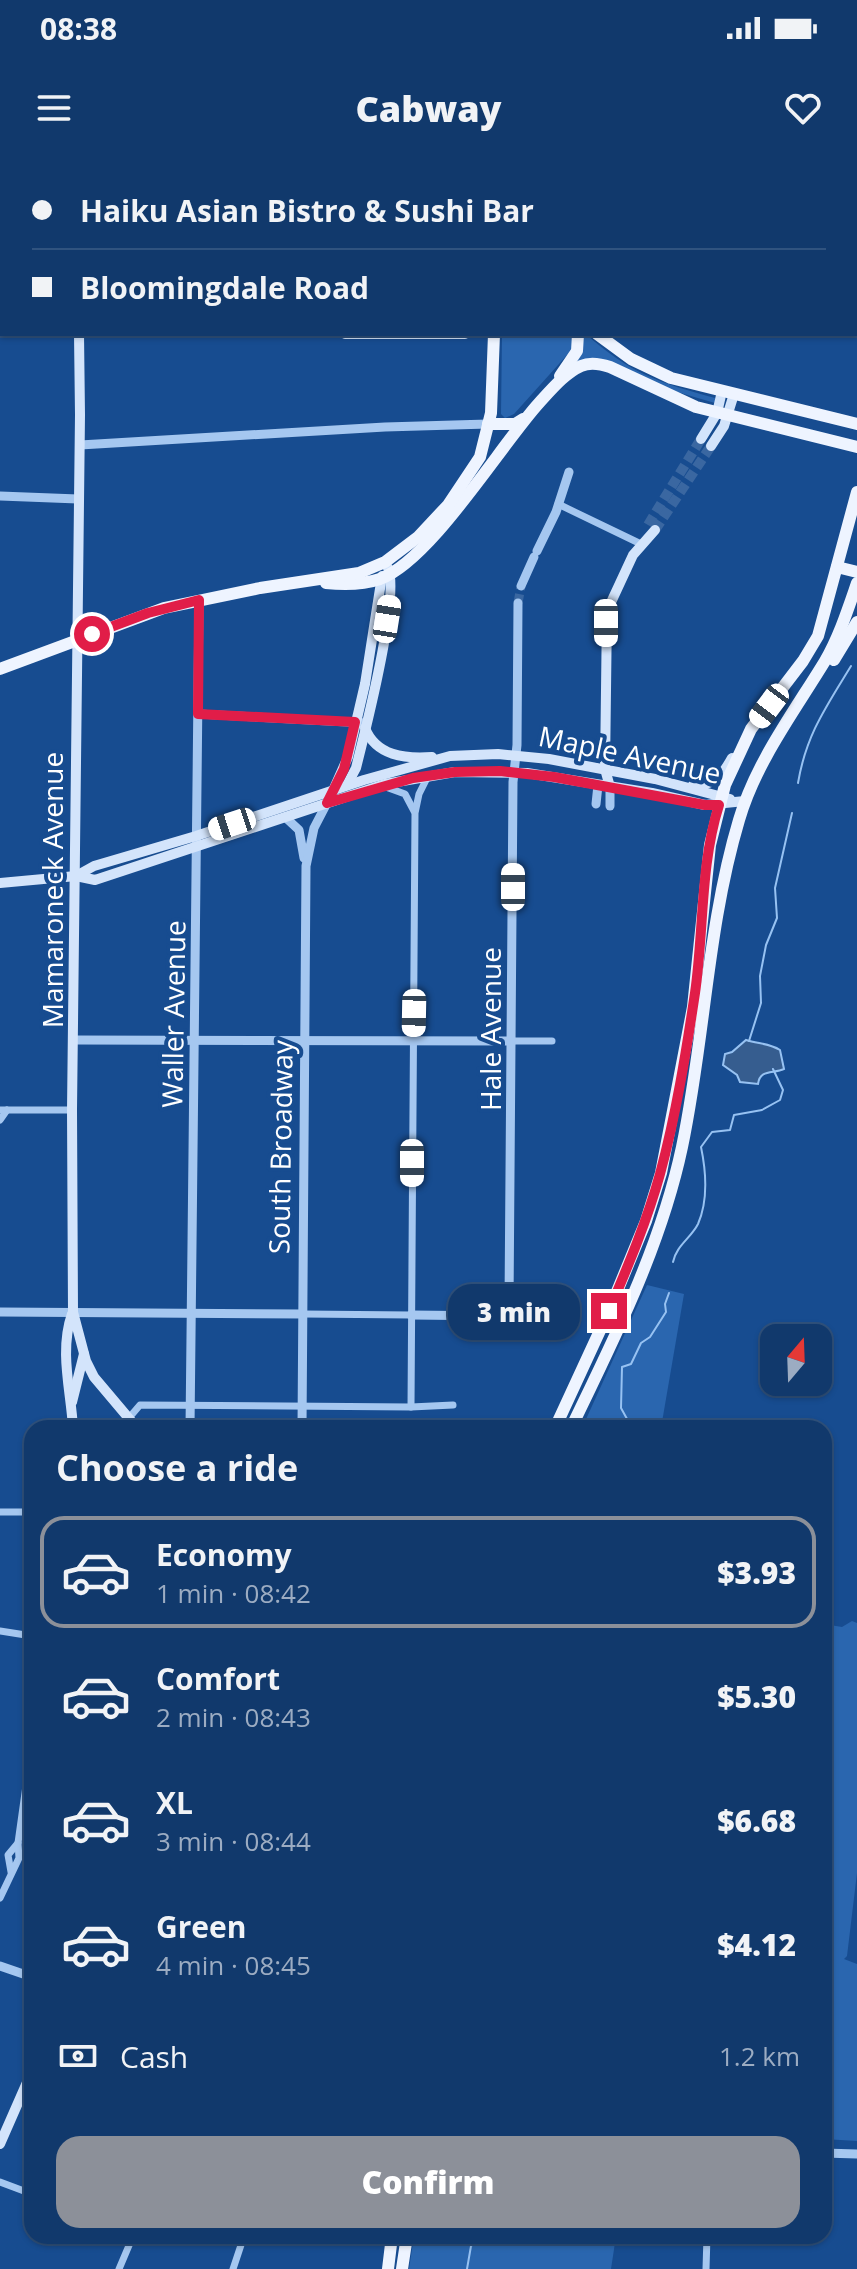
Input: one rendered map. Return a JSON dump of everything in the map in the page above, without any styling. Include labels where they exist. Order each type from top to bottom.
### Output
[{"type":"main road","name":"Mamaroneck Avenue","points":[[79,336],[73,1312],[84,1354],[94,1377],[128,1419]]},
{"type":"main road","points":[[386,571],[457,494],[480,457],[491,413],[494,336]]},
{"type":"main road","points":[[549,392],[577,351],[578,336]]},
{"type":"main road","points":[[599,336],[619,352],[671,378],[857,424]]},
{"type":"main road","points":[[0,669],[148,613],[199,600],[386,571],[419,550],[458,508],[530,412],[576,369],[596,364],[624,373],[682,402],[857,447]]},
{"type":"main road","points":[[711,446],[724,426],[722,414],[728,392]]},
{"type":"main road","points":[[488,424],[515,424],[530,412]]},
{"type":"main road","points":[[701,439],[722,414]]},
{"type":"main road","points":[[655,779],[694,785],[713,783],[722,775],[751,729],[811,649],[823,623],[857,492]]},
{"type":"main road","points":[[610,787],[605,769],[606,616],[622,576],[652,527]]},
{"type":"main road","points":[[837,567],[857,572]]},
{"type":"main road","name":"South Broadway","points":[[327,803],[362,724],[385,637],[386,571]]},
{"type":"main road","points":[[575,1420],[648,1259],[675,1175],[701,1036],[716,910],[745,801],[757,773],[831,648],[856,588],[834,581]]},
{"type":"main road","points":[[779,737],[814,690],[857,622]]},
{"type":"main road","points":[[362,724],[369,739],[384,751],[408,757],[450,756]]},
{"type":"main road","name":"South Broadway","points":[[327,803],[347,785],[356,768],[362,724]]},
{"type":"main road","points":[[559,1420],[609,1311],[646,1221],[661,1173],[689,1032],[708,859],[720,801],[751,729]]},
{"type":"main road","name":"Maple Avenue","points":[[0,883],[76,876],[95,880],[334,789],[450,756],[516,755],[605,769],[655,779],[720,801]]},
{"type":"main road","points":[[598,785],[605,769]]},
{"type":"main road","name":"Maple Avenue","points":[[196,841],[381,786],[455,772],[514,772],[705,805],[720,801],[745,801]]},
{"type":"main road","points":[[72,1402],[69,1396],[67,1326],[73,1312]]},
{"type":"main road","points":[[73,1420],[72,1402],[84,1354]]},
{"type":"main road","points":[[0,2144],[24,2089]]},
{"type":"main road","points":[[388,2269],[391,2244]]},
{"type":"main road","points":[[402,2269],[406,2244]]},
{"type":"street","points":[[80,445],[488,424]]},
{"type":"street","points":[[521,586],[569,472]]},
{"type":"street","points":[[0,496],[78,499]]},
{"type":"street","points":[[558,504],[641,544]]},
{"type":"street","name":"Waller Avenue","points":[[190,1420],[199,600]]},
{"type":"street","name":"Hale Avenue","points":[[411,1315],[501,1316],[507,1311],[510,1290],[518,603]]},
{"type":"street","points":[[198,714],[362,724]]},
{"type":"street","points":[[411,1407],[415,813],[419,794],[428,776]]},
{"type":"street","points":[[596,804],[598,785]]},
{"type":"street","points":[[381,786],[405,794],[415,813]]},
{"type":"street","points":[[610,787],[610,806]]},
{"type":"street","name":"South Broadway","points":[[306,866],[314,828],[327,803]]},
{"type":"street","name":"South Broadway","points":[[285,817],[299,830],[306,866],[302,1420]]},
{"type":"street","points":[[75,1040],[552,1041]]},
{"type":"street","points":[[0,1120],[4,1110],[72,1110]]},
{"type":"street","points":[[2,1309],[411,1315]]},
{"type":"street","points":[[128,1419],[140,1405],[453,1405]]},
{"type":"street","points":[[0,1512],[24,1512]]},
{"type":"street","points":[[0,1631],[24,1635]]},
{"type":"street","points":[[0,1898],[19,1858],[24,1800]]},
{"type":"street","points":[[0,1966],[24,1974]]},
{"type":"street","points":[[832,2153],[857,2154]]},
{"type":"street","points":[[0,2182],[24,2191]]},
{"type":"street","points":[[119,2269],[128,2244]]},
{"type":"street","points":[[233,2269],[241,2244]]},
{"type":"street","points":[[706,2269],[707,2244]]},
{"type":"shaded area","points":[[502,336],[588,336],[646,375],[715,398],[715,403],[577,363],[567,355],[514,414],[505,418],[501,414]]},
{"type":"shaded area","points":[[746,1040],[780,1050],[784,1069],[764,1074],[758,1084],[740,1082],[737,1075],[723,1065],[725,1054]]},
{"type":"shaded area","points":[[647,1285],[684,1294],[662,1420],[586,1420]]},
{"type":"shaded area","points":[[852,1621],[857,1623],[857,1873],[847,1956],[844,1959],[857,1964],[857,2141],[832,2139],[832,1625],[842,1627]]},
{"type":"shaded area","points":[[413,2244],[615,2244],[611,2269],[409,2269]]},
{"type":"waterway","points":[[798,783],[812,736],[851,666]]},
{"type":"waterway","points":[[749,1041],[761,1003],[760,976],[766,945],[777,918],[775,888],[792,813]]},
{"type":"waterway","points":[[673,1262],[701,1215],[705,1186],[701,1147],[712,1132],[730,1130],[734,1115],[762,1110],[780,1100],[783,1090],[773,1069]]},
{"type":"waterway","points":[[628,1420],[621,1408],[622,1367],[631,1364],[641,1343],[650,1337],[666,1312],[669,1293]]},
{"type":"waterway","points":[[467,2269],[474,2244]]},
{"type":"tunnel","points":[[648,525],[701,439]]},
{"type":"tunnel","points":[[655,530],[711,446]]},
{"type":"tunnel","points":[[518,603],[521,586]]},
{"type":"route","points":[[92,634],[148,613],[199,600],[198,714],[355,722],[344,769],[327,803],[413,778],[455,772],[500,771],[719,805],[710,845],[689,1032],[661,1173],[646,1221],[609,1311]]}]
